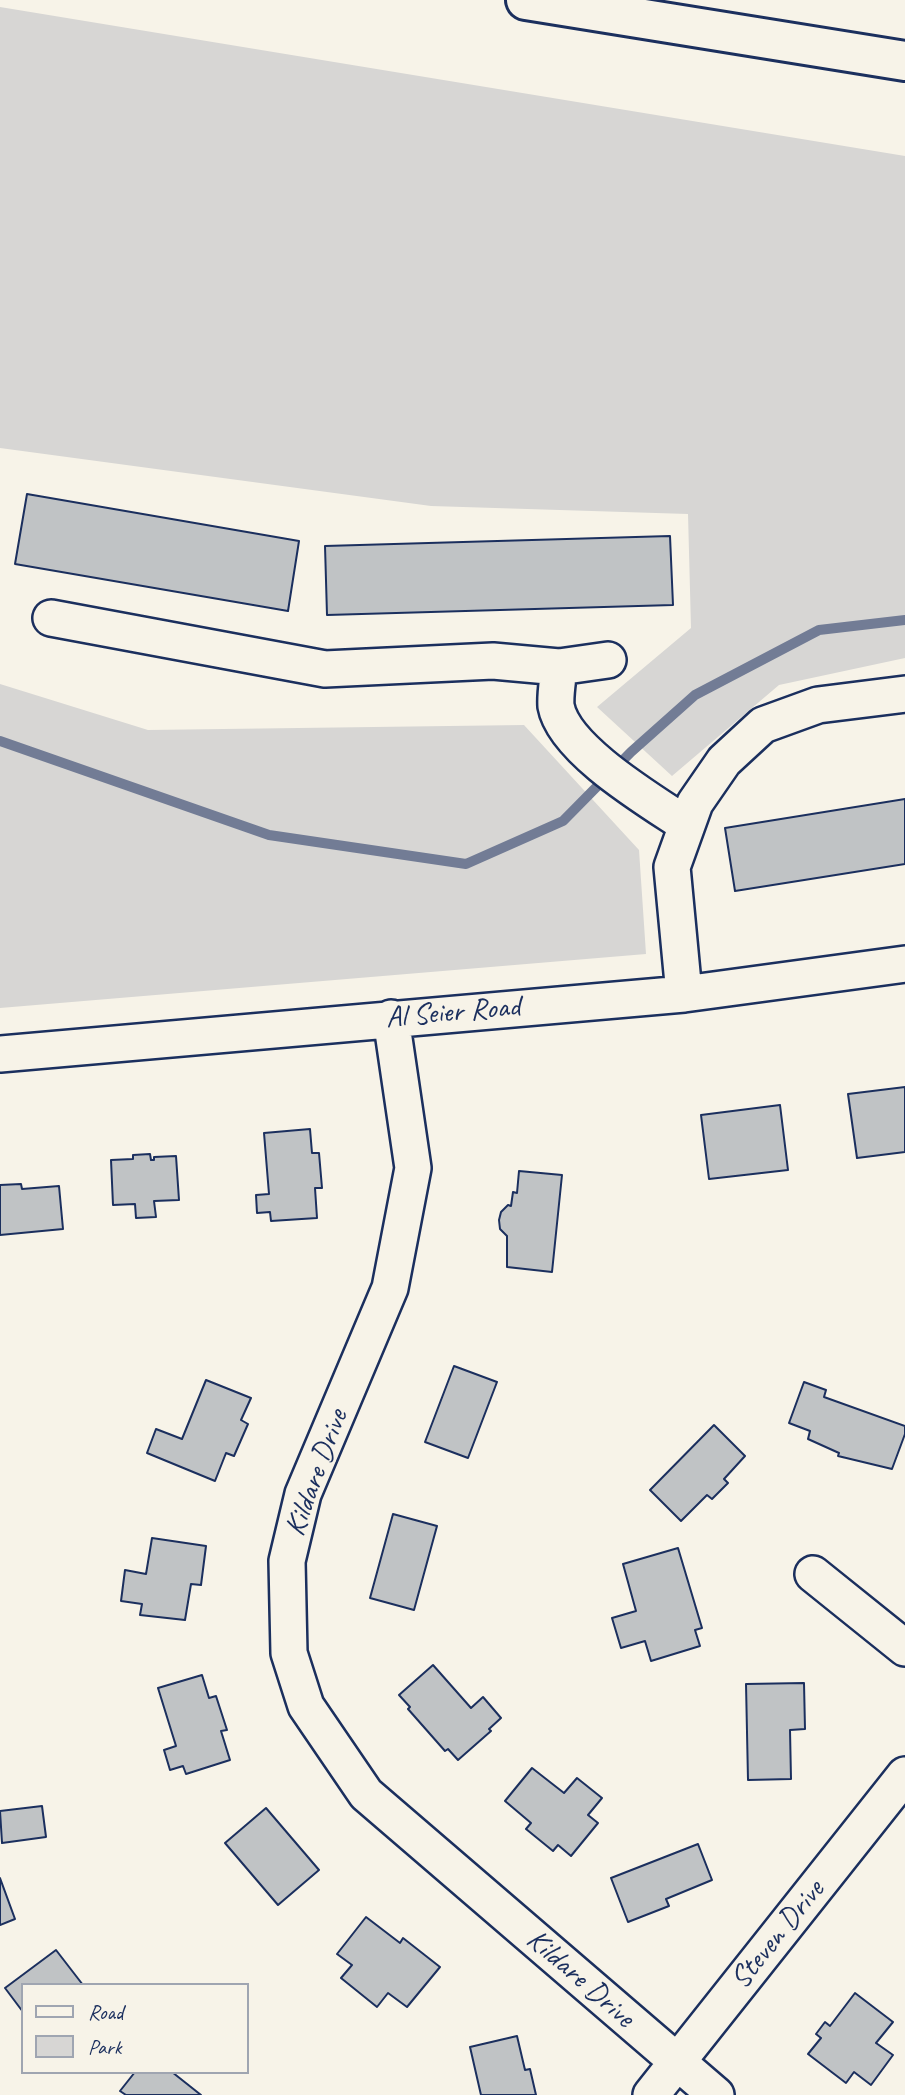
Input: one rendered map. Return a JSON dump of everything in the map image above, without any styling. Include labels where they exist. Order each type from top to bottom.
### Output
[{"type":"highway","points":[[526,0],[905,61]]},
{"type":"street","points":[[51,618],[325,669],[493,661],[559,667],[608,660]]},
{"type":"street","points":[[559,667],[556,706],[567,732],[629,788],[687,825]]},
{"type":"street","points":[[684,994],[672,867],[695,803],[724,761],[763,725],[818,705],[905,694]]},
{"type":"street","name":"Al Seier Road","points":[[0,1054],[684,994],[905,964]]},
{"type":"street","name":"Kildare Drive","points":[[391,1018],[413,1168],[390,1288],[303,1494],[286,1561],[289,1653],[306,1706],[366,1794],[716,2095]]},
{"type":"street","points":[[813,1574],[905,1648]]},
{"type":"street","name":"Steven Drive","points":[[651,2095],[905,1775]]},
{"type":"green space","points":[[0,7],[905,156],[905,658],[779,685],[672,776],[597,707],[691,628],[688,514],[431,506],[0,448]]},
{"type":"green space","points":[[0,684],[148,730],[524,725],[639,850],[646,954],[0,1008]]},
{"type":"building","points":[[27,494],[299,541],[288,611],[15,564]]},
{"type":"building","points":[[670,536],[673,605],[327,615],[325,546]]},
{"type":"building","points":[[905,799],[905,864],[735,891],[725,828]]},
{"type":"building","points":[[905,1087],[905,1152],[857,1158],[848,1094]]},
{"type":"building","points":[[780,1105],[788,1170],[709,1179],[701,1115]]},
{"type":"building","points":[[310,1129],[312,1153],[319,1153],[322,1188],[315,1188],[317,1218],[271,1221],[270,1212],[257,1213],[256,1195],[269,1194],[264,1133]]},
{"type":"building","points":[[150,1154],[151,1160],[154,1160],[154,1157],[176,1156],[179,1200],[154,1201],[156,1217],[136,1218],[135,1204],[113,1205],[111,1160],[133,1159],[133,1155]]},
{"type":"building","points":[[519,1171],[562,1175],[552,1272],[507,1267],[507,1236],[500,1229],[499,1220],[501,1212],[508,1205],[511,1206],[513,1192],[517,1193]]},
{"type":"building","points":[[21,1184],[22,1189],[59,1186],[63,1229],[0,1235],[0,1185]]},
{"type":"building","points":[[454,1366],[497,1382],[468,1458],[425,1442]]},
{"type":"building","points":[[206,1380],[251,1398],[241,1420],[248,1424],[234,1456],[226,1453],[215,1481],[147,1453],[156,1429],[182,1439]]},
{"type":"building","points":[[804,1382],[826,1390],[824,1397],[905,1426],[905,1434],[892,1469],[838,1456],[839,1453],[808,1439],[810,1431],[789,1423]]},
{"type":"building","points":[[714,1425],[745,1456],[724,1479],[728,1483],[712,1499],[707,1495],[681,1521],[650,1490]]},
{"type":"building","points":[[393,1514],[437,1526],[414,1610],[370,1598]]},
{"type":"building","points":[[152,1538],[206,1546],[201,1585],[191,1584],[185,1620],[140,1615],[142,1604],[121,1601],[125,1570],[146,1574]]},
{"type":"building","points":[[678,1548],[702,1628],[695,1630],[700,1646],[651,1661],[645,1641],[621,1648],[612,1618],[636,1611],[623,1564]]},
{"type":"building","points":[[433,1665],[471,1708],[483,1697],[501,1718],[489,1729],[491,1731],[458,1760],[448,1749],[445,1751],[399,1695]]},
{"type":"building","points":[[202,1675],[209,1698],[216,1696],[227,1730],[221,1731],[230,1760],[186,1774],[183,1766],[170,1770],[164,1750],[176,1746],[158,1688]]},
{"type":"building","points":[[804,1683],[805,1729],[790,1730],[791,1779],[748,1780],[746,1684]]},
{"type":"building","points":[[532,1768],[564,1793],[577,1778],[602,1798],[588,1815],[598,1823],[571,1856],[558,1845],[553,1851],[526,1829],[531,1823],[505,1801]]},
{"type":"building","points":[[42,1806],[46,1837],[2,1843],[0,1811]]},
{"type":"building","points":[[266,1808],[319,1870],[278,1905],[225,1843]]},
{"type":"building","points":[[698,1844],[712,1880],[666,1899],[669,1906],[628,1922],[611,1878]]},
{"type":"building","points":[[0,1878],[15,1919],[0,1925]]},
{"type":"building","points":[[366,1917],[400,1943],[403,1938],[440,1967],[407,2007],[388,1993],[377,2007],[341,1978],[352,1965],[337,1954]]},
{"type":"building","points":[[56,1950],[81,1983],[21,1983],[21,2009],[5,1988]]},
{"type":"building","points":[[855,1993],[893,2022],[876,2043],[893,2055],[871,2085],[854,2072],[846,2083],[808,2054],[821,2038],[816,2034],[825,2022],[830,2026]]},
{"type":"building","points":[[517,2036],[525,2070],[530,2069],[536,2095],[481,2095],[470,2047]]},
{"type":"building","points":[[133,2074],[175,2074],[201,2095],[126,2095],[120,2091]]},
{"type":"waterway","points":[[0,741],[269,835],[466,864],[563,821],[631,752],[695,695],[819,630],[905,620]]}]
